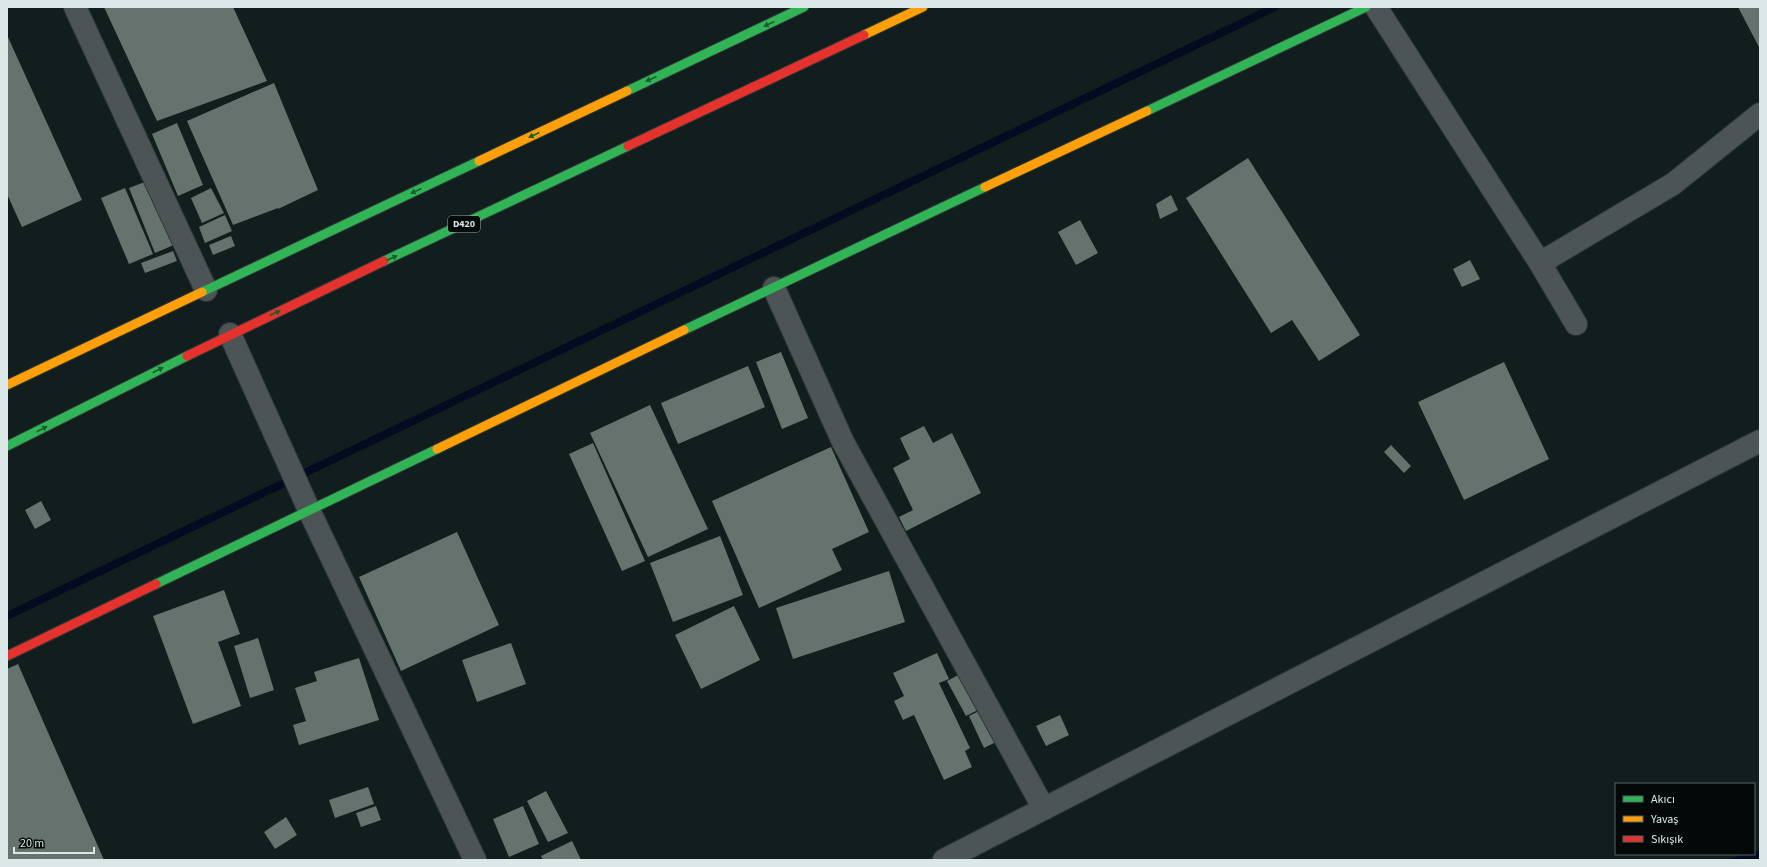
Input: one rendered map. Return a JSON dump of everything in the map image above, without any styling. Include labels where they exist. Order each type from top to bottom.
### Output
[{"type":"main road","points":[[7,385],[804,7]]},
{"type":"main road","name":"D420","points":[[7,446],[230,334],[923,7]]},
{"type":"main road","points":[[7,656],[309,510],[1366,7]]},
{"type":"street","points":[[75,7],[206,290]]},
{"type":"street","points":[[1376,7],[1540,263],[1576,324]]},
{"type":"street","points":[[1540,263],[1673,184],[1760,114]]},
{"type":"street","points":[[774,288],[843,442],[1044,809]]},
{"type":"street","points":[[230,334],[309,510],[475,860]]},
{"type":"street","points":[[944,860],[1760,441]]},
{"type":"water","points":[[1760,850],[1760,860],[1726,860],[1743,855],[1755,855],[1755,852]]},
{"type":"building","points":[[104,7],[233,7],[267,81],[157,121]]},
{"type":"building","points":[[1738,7],[1760,7],[1760,49]]},
{"type":"building","points":[[7,35],[82,200],[22,227],[7,194]]},
{"type":"building","points":[[274,83],[318,190],[278,209],[233,225],[187,121]]},
{"type":"building","points":[[177,123],[203,185],[178,196],[152,134]]},
{"type":"building","points":[[1248,158],[1360,335],[1319,361],[1292,320],[1271,333],[1186,198]]},
{"type":"building","points":[[150,180],[176,244],[155,253],[129,188]]},
{"type":"building","points":[[125,188],[153,254],[129,264],[101,198]]},
{"type":"building","points":[[211,188],[224,213],[202,223],[191,198]]},
{"type":"building","points":[[1171,195],[1178,210],[1160,219],[1156,204]]},
{"type":"building","points":[[225,215],[232,231],[205,243],[199,227]]},
{"type":"building","points":[[1080,220],[1098,253],[1076,265],[1058,232]]},
{"type":"building","points":[[231,236],[235,246],[213,255],[209,245]]},
{"type":"building","points":[[173,251],[177,261],[145,273],[141,263]]},
{"type":"building","points":[[1470,260],[1480,279],[1462,287],[1453,269]]},
{"type":"building","points":[[781,352],[808,418],[782,429],[756,362]]},
{"type":"building","points":[[1504,362],[1549,459],[1464,500],[1418,402]]},
{"type":"building","points":[[748,366],[765,407],[678,444],[661,403]]},
{"type":"building","points":[[650,405],[708,529],[648,557],[590,433]]},
{"type":"building","points":[[924,426],[933,443],[952,433],[981,493],[906,531],[899,517],[913,510],[893,468],[910,459],[900,438]]},
{"type":"building","points":[[593,443],[645,561],[622,571],[569,454]]},
{"type":"building","points":[[1391,445],[1411,466],[1404,473],[1384,452]]},
{"type":"building","points":[[831,447],[869,532],[832,549],[842,570],[759,608],[712,501]]},
{"type":"building","points":[[41,501],[51,520],[35,529],[25,510]]},
{"type":"building","points":[[457,532],[499,625],[401,671],[359,577]]},
{"type":"building","points":[[720,536],[743,595],[673,622],[650,563]]},
{"type":"building","points":[[889,571],[905,622],[793,659],[776,608]]},
{"type":"building","points":[[224,590],[240,634],[218,642],[241,706],[193,724],[153,616]]},
{"type":"building","points":[[734,606],[760,660],[701,689],[675,635]]},
{"type":"building","points":[[258,638],[274,690],[250,698],[234,646]]},
{"type":"building","points":[[511,643],[526,684],[477,702],[462,660]]},
{"type":"building","points":[[937,653],[949,679],[939,683],[970,748],[965,751],[972,767],[944,780],[914,715],[903,720],[894,701],[904,696],[893,673]]},
{"type":"building","points":[[359,658],[379,720],[299,745],[293,725],[306,721],[295,688],[317,681],[314,672]]},
{"type":"building","points":[[18,664],[104,860],[7,860],[7,669]]},
{"type":"building","points":[[962,673],[980,709],[966,716],[947,681]]},
{"type":"building","points":[[983,709],[998,741],[984,748],[969,716]]},
{"type":"building","points":[[1060,715],[1069,735],[1046,746],[1036,726]]},
{"type":"building","points":[[368,787],[374,804],[335,818],[329,800]]},
{"type":"building","points":[[546,791],[568,833],[548,842],[527,801]]},
{"type":"building","points":[[376,806],[381,820],[361,827],[356,813]]},
{"type":"building","points":[[523,806],[539,844],[509,857],[493,819]]},
{"type":"building","points":[[286,817],[297,835],[275,849],[264,832]]},
{"type":"building","points":[[572,841],[581,860],[543,860],[541,856]]},
{"type":"waterway","points":[[7,616],[1275,7]]},
{"type":"traffic: fast","points":[[627,91],[804,7]]},
{"type":"traffic: fast","points":[[1147,111],[1366,7]]},
{"type":"traffic: fast","points":[[384,261],[628,146]]},
{"type":"traffic: fast","points":[[202,292],[479,161]]},
{"type":"traffic: fast","points":[[684,330],[985,187]]},
{"type":"traffic: fast","points":[[7,446],[187,356]]},
{"type":"traffic: fast","points":[[156,584],[437,449]]},
{"type":"traffic: slow","points":[[864,35],[923,7]]},
{"type":"traffic: slow","points":[[479,161],[627,91]]},
{"type":"traffic: slow","points":[[985,187],[1147,111]]},
{"type":"traffic: slow","points":[[7,385],[202,292]]},
{"type":"traffic: slow","points":[[437,449],[684,330]]},
{"type":"traffic: jam","points":[[628,146],[864,35]]},
{"type":"traffic: jam","points":[[187,356],[384,261]]},
{"type":"traffic: jam","points":[[7,656],[156,584]]}]
